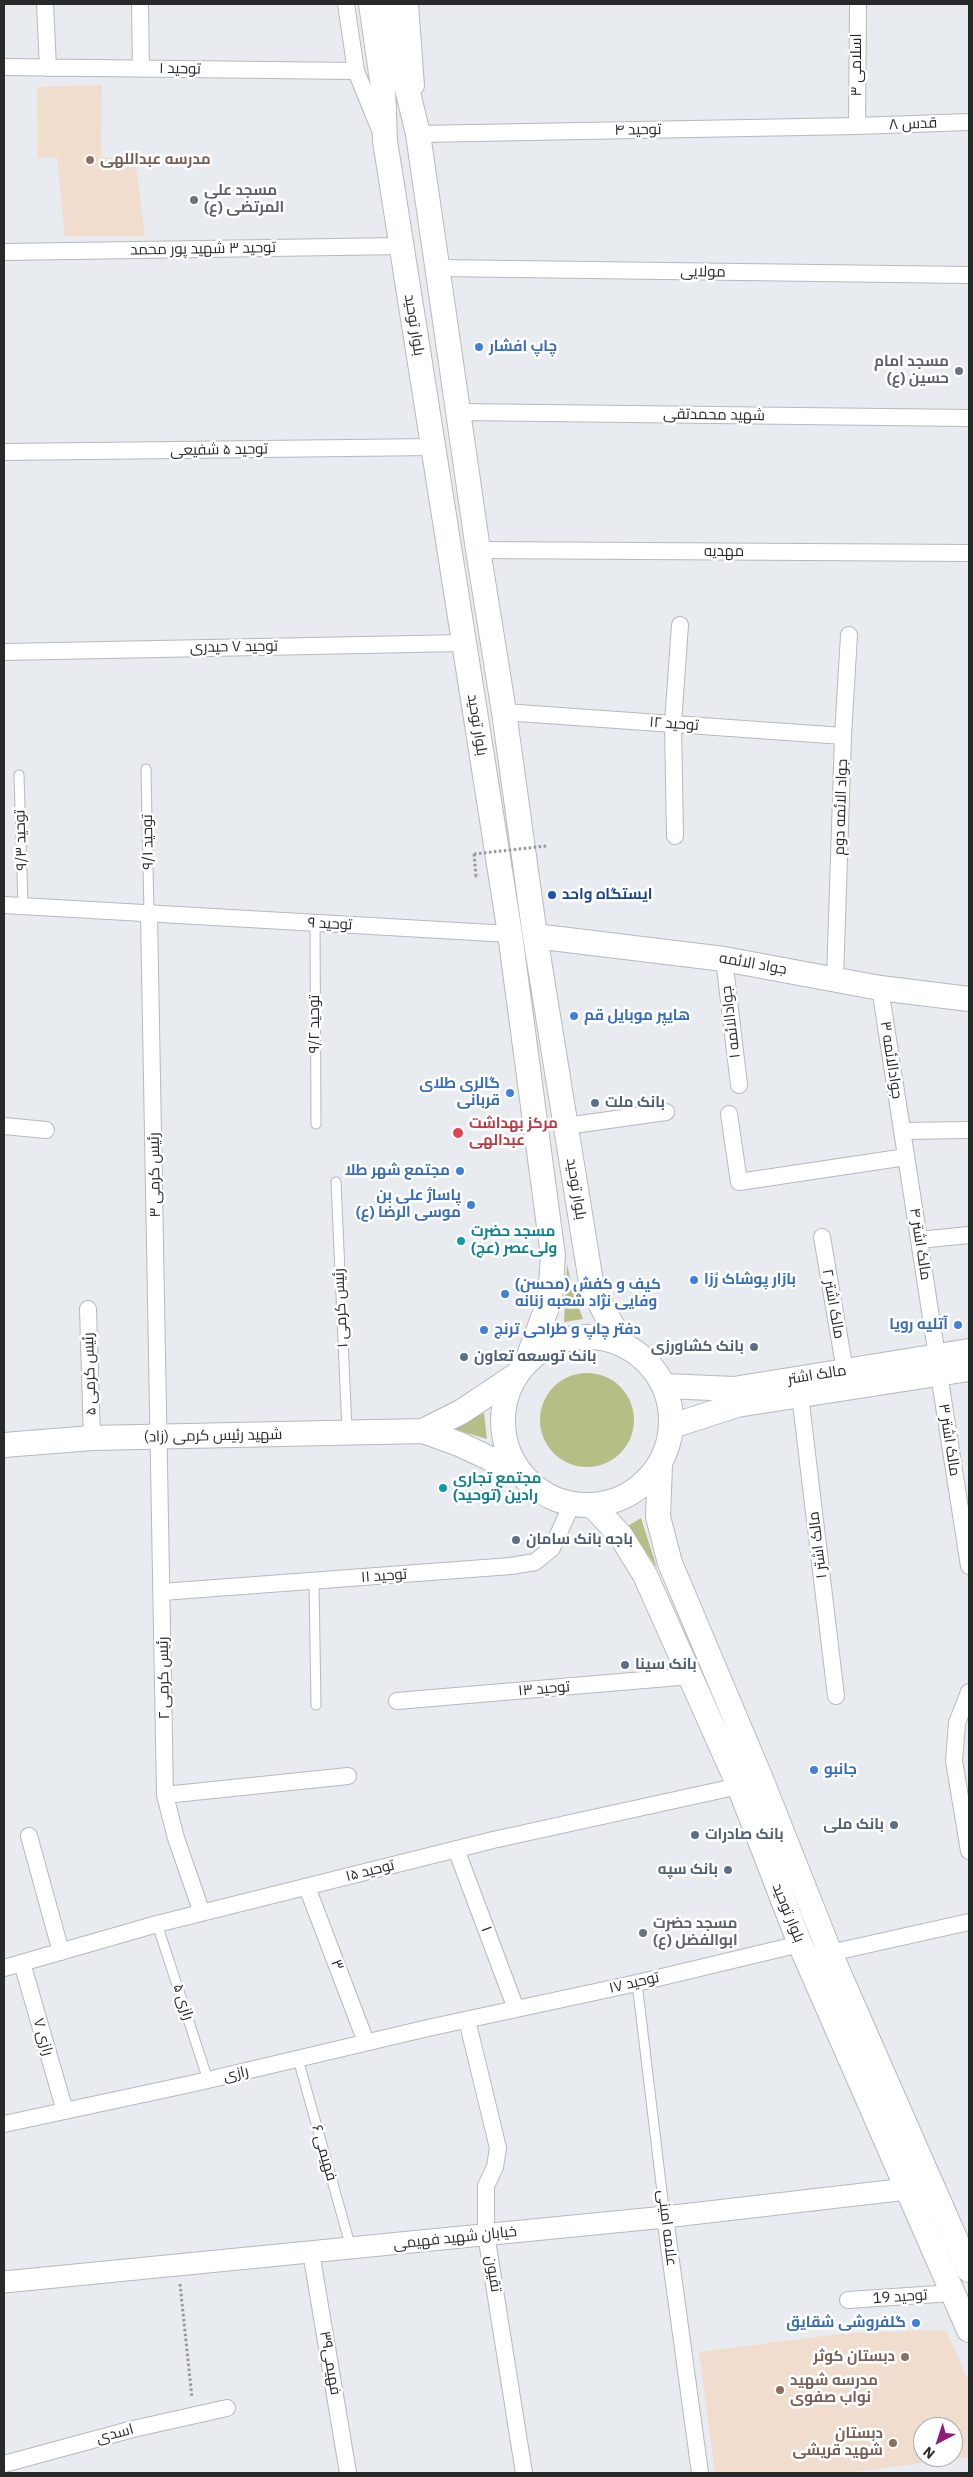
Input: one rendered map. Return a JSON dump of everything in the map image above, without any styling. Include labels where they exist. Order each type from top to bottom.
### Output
[{"type":"main road","points":[[371,4],[394,83]]},
{"type":"main road","points":[[394,4],[394,83]]},
{"type":"main road","name":"بلوار توحید","points":[[394,83],[418,134],[478,550],[504,712],[535,936],[592,1288],[622,1344]]},
{"type":"main road","name":"بلوار توحید","points":[[394,83],[385,141],[510,934],[553,1256],[550,1299],[521,1369]]},
{"type":"main road","name":"جواد الائمه","points":[[535,936],[724,959],[880,988],[964,996]]},
{"type":"main road","points":[[423,1431],[461,1412],[521,1369],[544,1348],[562,1340],[582,1336],[596,1337],[622,1344],[640,1354],[654,1369],[665,1386],[671,1406],[672,1426],[668,1446],[660,1465],[647,1481],[631,1494],[613,1502],[582,1505],[553,1498],[535,1487],[521,1473],[510,1455],[504,1436],[503,1422],[506,1395],[521,1369]]},
{"type":"main road","name":"مالک اشتر","points":[[672,1426],[738,1405],[800,1395],[938,1365],[969,1351]]},
{"type":"main road","name":"مالک اشتر","points":[[665,1386],[734,1389],[846,1371],[938,1365],[969,1369]]},
{"type":"main road","points":[[423,1431],[458,1444],[521,1473]]},
{"type":"main road","name":"شهید رئیس کرمی (زاد)","points":[[4,1445],[92,1438],[423,1431]]},
{"type":"main road","name":"بلوار توحید","points":[[660,1465],[658,1517],[670,1563],[761,1779],[830,1953],[969,2270]]},
{"type":"main road","name":"بلوار توحید","points":[[582,1505],[621,1536],[645,1575],[738,1786],[800,1944],[969,2330]]},
{"type":"street","points":[[45,4],[48,68]]},
{"type":"street","points":[[140,4],[141,69]]},
{"type":"street","points":[[346,4],[356,71],[385,141]]},
{"type":"street","points":[[410,4],[418,134]]},
{"type":"street","name":"۳ اسلامی","points":[[857,126],[858,4]]},
{"type":"street","name":"توحید ۱","points":[[4,67],[356,71]]},
{"type":"street","name":"قدس ۸","points":[[857,126],[969,122]]},
{"type":"street","name":"توحید ۴","points":[[418,134],[857,126]]},
{"type":"street","name":"توحید ۳ شهيد پور محمد","points":[[4,252],[402,246]]},
{"type":"street","name":"مولایی","points":[[438,268],[969,275]]},
{"type":"street","name":"شهید محمدتقی","points":[[458,412],[969,418]]},
{"type":"street","name":"توحید ۵ شفیعی","points":[[4,452],[434,447]]},
{"type":"street","name":"مهدیه","points":[[478,550],[969,553]]},
{"type":"street","points":[[675,836],[673,724],[680,624]]},
{"type":"street","name":"جواد الائمه دوم","points":[[835,979],[843,736],[849,634]]},
{"type":"street","name":"توحید ۷ حیدری","points":[[4,652],[464,643]]},
{"type":"street","name":"توحید ۱۲","points":[[504,712],[843,736]]},
{"type":"street","name":"توحید ۹","points":[[4,905],[510,934]]},
{"type":"street","name":"رئیس کرمی ۳","points":[[149,914],[160,1437]]},
{"type":"street","name":"جوادالائمه ۱","points":[[724,959],[739,1085]]},
{"type":"street","name":"جوادالائمه ۳","points":[[880,988],[902,1131]]},
{"type":"street","points":[[566,1126],[666,1112]]},
{"type":"street","points":[[729,1114],[739,1182],[906,1157]]},
{"type":"street","points":[[4,1126],[46,1130]]},
{"type":"street","points":[[902,1131],[969,1130]]},
{"type":"street","name":"مالک اشتر ۴","points":[[902,1131],[938,1365]]},
{"type":"street","points":[[919,1240],[969,1235]]},
{"type":"street","name":"مالک اشتر ۲","points":[[822,1238],[846,1371]]},
{"type":"street","name":"رئیس کرمی ۵","points":[[88,1309],[92,1438]]},
{"type":"street","name":"مالک اشتر ۳","points":[[938,1365],[963,1483],[969,1566]]},
{"type":"street","name":"مالک اشتر ۱","points":[[800,1395],[836,1696]]},
{"type":"street","name":"رئیس کرمی ۲","points":[[160,1437],[165,1795],[176,1838],[202,1913]]},
{"type":"street","name":"توحید ۱۱","points":[[162,1592],[511,1566],[535,1562],[552,1548],[582,1505]]},
{"type":"street","name":"توحید ۱۳","points":[[397,1701],[691,1676]]},
{"type":"street","points":[[969,1692],[957,1723],[954,1761],[964,1782],[969,1852]]},
{"type":"street","points":[[165,1795],[348,1776]]},
{"type":"street","name":"توحید ۱۵","points":[[4,1968],[157,1924],[456,1849],[738,1786]]},
{"type":"street","points":[[29,1836],[60,1952]]},
{"type":"street","name":"۱","points":[[456,1849],[516,2009]]},
{"type":"street","name":"۳","points":[[307,1887],[366,2042]]},
{"type":"street","points":[[830,1953],[969,1922]]},
{"type":"street","name":"توحید ۱۷","points":[[466,2020],[637,1983],[800,1944]]},
{"type":"street","name":"رازی ۷","points":[[22,1963],[64,2111]]},
{"type":"street","name":"رازی","points":[[4,2124],[208,2080],[466,2020]]},
{"type":"street","name":"تقیون","points":[[466,2020],[498,2148],[495,2166],[486,2186],[486,2234],[524,2473]]},
{"type":"street","name":"خیابان شهید فهیمی","points":[[4,2282],[664,2217],[907,2189]]},
{"type":"street","name":"علامه امینی","points":[[664,2217],[700,2473]]},
{"type":"street","name":"فهیمی۳۹","points":[[311,2252],[348,2473]]},
{"type":"street","name":"توحید 19","points":[[848,2300],[953,2293]]},
{"type":"street","name":"اسدی","points":[[4,2464],[133,2429],[227,2408]]},
{"type":"lane","name":"توحید ۹/۱","points":[[146,769],[149,914]]},
{"type":"lane","name":"توحید ۹/۳","points":[[19,775],[23,906]]},
{"type":"lane","name":"توحید ۹/۲","points":[[315,923],[316,1124]]},
{"type":"lane","name":"رئیس کرمی ۱","points":[[336,1182],[347,1433]]},
{"type":"lane","points":[[314,1581],[316,1705]]},
{"type":"lane","name":"رازی ۵","points":[[157,1924],[208,2080]]},
{"type":"lane","name":"علامه امینی","points":[[637,1983],[664,2217]]},
{"type":"lane","name":"فهیمی ۶","points":[[298,2059],[351,2248]]},
{"type":"path","points":[[474,854],[546,846]]},
{"type":"path","points":[[178,2265],[194,2416]]},
{"type":"shaded area","name":"مدرسه عبداللهی","points":[[102,85],[101,157],[135,161],[145,236],[65,236],[57,157],[38,158],[37,87]]},
{"type":"shaded area","name":"مدرسه شهید نواب صفوی","points":[[946,2330],[969,2382],[969,2457],[963,2458],[963,2417],[913,2417],[913,2464],[846,2473],[715,2473],[699,2352],[848,2333]]},
{"type":"green space","points":[[567,1264],[574,1296],[583,1319],[564,1322]]},
{"type":"green space","points":[[587,1373],[605,1377],[620,1387],[630,1402],[634,1420],[630,1438],[620,1453],[605,1463],[587,1467],[569,1463],[554,1453],[544,1438],[540,1420],[544,1402],[554,1387],[569,1377]]},
{"type":"green space","points":[[484,1413],[487,1439],[450,1428]]},
{"type":"green space","points":[[641,1518],[657,1568],[628,1526]]},
{"type":"place","name":"مدرسه عبداللهی","points":[[90,160]]},
{"type":"place","name":"مسجد علی المرتضی (ع)","points":[[194,200]]},
{"type":"place","name":"چاپ افشار","points":[[479,347]]},
{"type":"place","name":"مسجد امام حسین (ع)","points":[[959,371]]},
{"type":"place","name":"ایستگاه واحد","points":[[552,895]]},
{"type":"place","name":"هایپر موبایل قم","points":[[574,1016]]},
{"type":"place","name":"گالری طلای قربانی","points":[[510,1093]]},
{"type":"place","name":"بانک ملت","points":[[595,1103]]},
{"type":"place","name":"مرکز بهداشت عبدالهی","points":[[458,1133]]},
{"type":"place","name":"مجتمع شهر طلا","points":[[460,1171]]},
{"type":"place","name":"پاساژ علی بن موسی الرضا (ع)","points":[[471,1205]]},
{"type":"place","name":"مسجد حضرت ولی‌عصر (عج)","points":[[461,1241]]},
{"type":"place","name":"بازار پوشاک رُزا","points":[[694,1280]]},
{"type":"place","name":"کیف و کفش (محسن) وفایی نژاد شعبه زنانه","points":[[505,1294]]},
{"type":"place","name":"آتلیه رویا","points":[[958,1325]]},
{"type":"place","name":"دفتر چاپ و طراحی ترنج","points":[[484,1330]]},
{"type":"place","name":"بانک کشاورزی","points":[[754,1347]]},
{"type":"place","name":"بانک توسعه تعاون","points":[[464,1357]]},
{"type":"place","name":"مجتمع تجاری رادین (توحید)","points":[[443,1488]]},
{"type":"place","name":"باجه بانک سامان","points":[[516,1540]]},
{"type":"place","name":"بانک سینا","points":[[625,1665]]},
{"type":"place","name":"جانبو","points":[[814,1770]]},
{"type":"place","name":"بانک ملی","points":[[894,1825]]},
{"type":"place","name":"بانک صادرات","points":[[695,1835]]},
{"type":"place","name":"بانک سپه","points":[[728,1870]]},
{"type":"place","name":"مسجد حضرت ابوالفضل (ع)","points":[[643,1933]]},
{"type":"place","name":"گلفروشی شقایق","points":[[916,2323]]},
{"type":"place","name":"دبستان کوثر","points":[[905,2357]]},
{"type":"place","name":"مدرسه شهید نواب صفوی","points":[[780,2390]]},
{"type":"place","name":"دبستان شهید قریشی","points":[[893,2443]]}]
